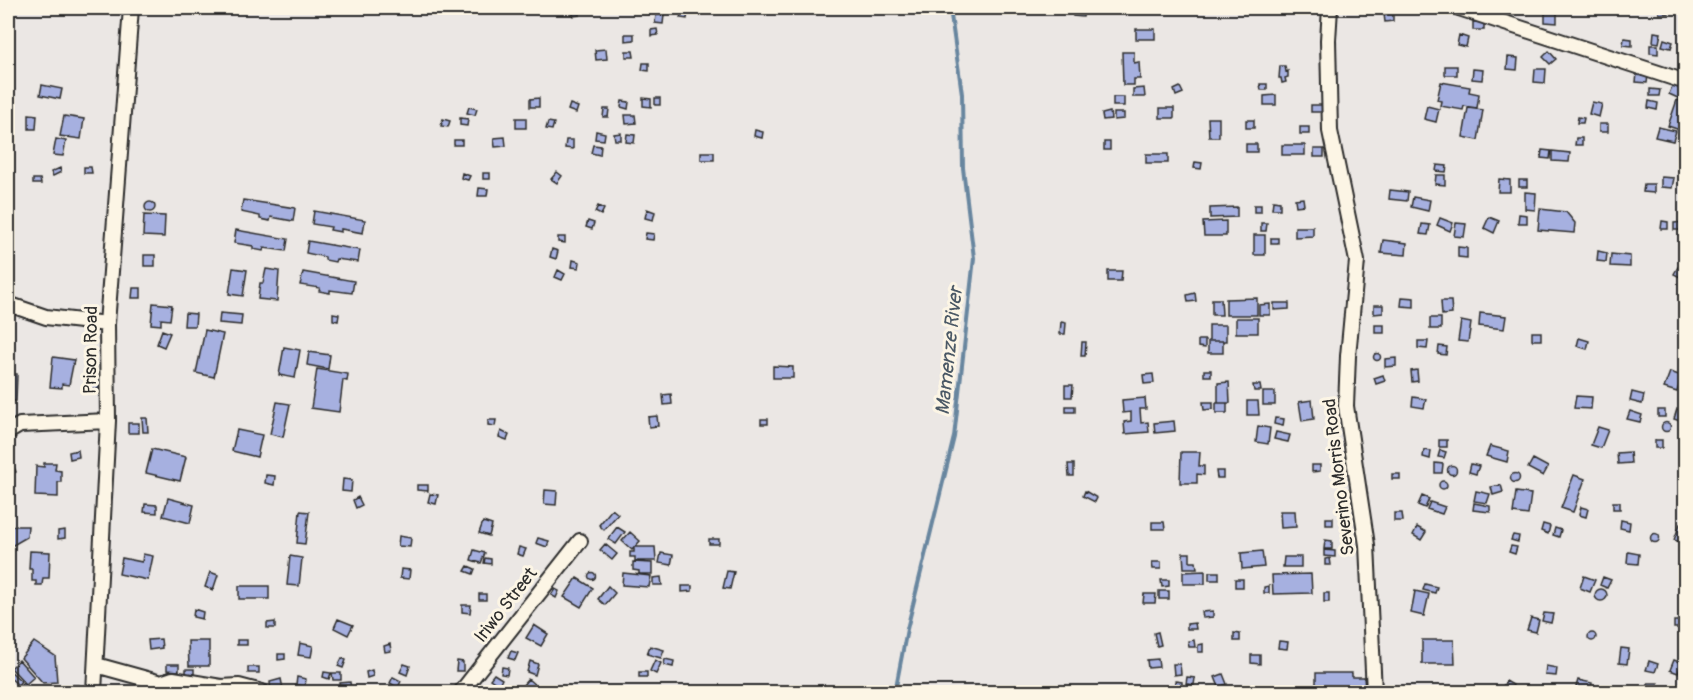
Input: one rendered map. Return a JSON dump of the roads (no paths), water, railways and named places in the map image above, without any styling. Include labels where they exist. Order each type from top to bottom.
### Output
[{"type":"street","name":"Prison Road","points":[[94,693],[108,421],[107,324],[131,8]]},
{"type":"street","name":"Severino Morris Road","points":[[1330,8],[1328,40],[1330,131],[1357,261],[1346,406],[1367,545],[1374,693]]},
{"type":"street","points":[[1459,8],[1686,82]]},
{"type":"street","points":[[8,304],[46,317],[107,324]]},
{"type":"street","points":[[8,432],[20,425],[108,421]]},
{"type":"street","name":"Iriwo Street","points":[[461,693],[580,541]]},
{"type":"street","points":[[96,665],[161,683],[173,679],[221,687],[239,686],[262,693]]},
{"type":"waterway","name":"Mamenze River","points":[[895,692],[907,629],[954,437],[974,258],[963,168],[962,94],[950,8]]}]
